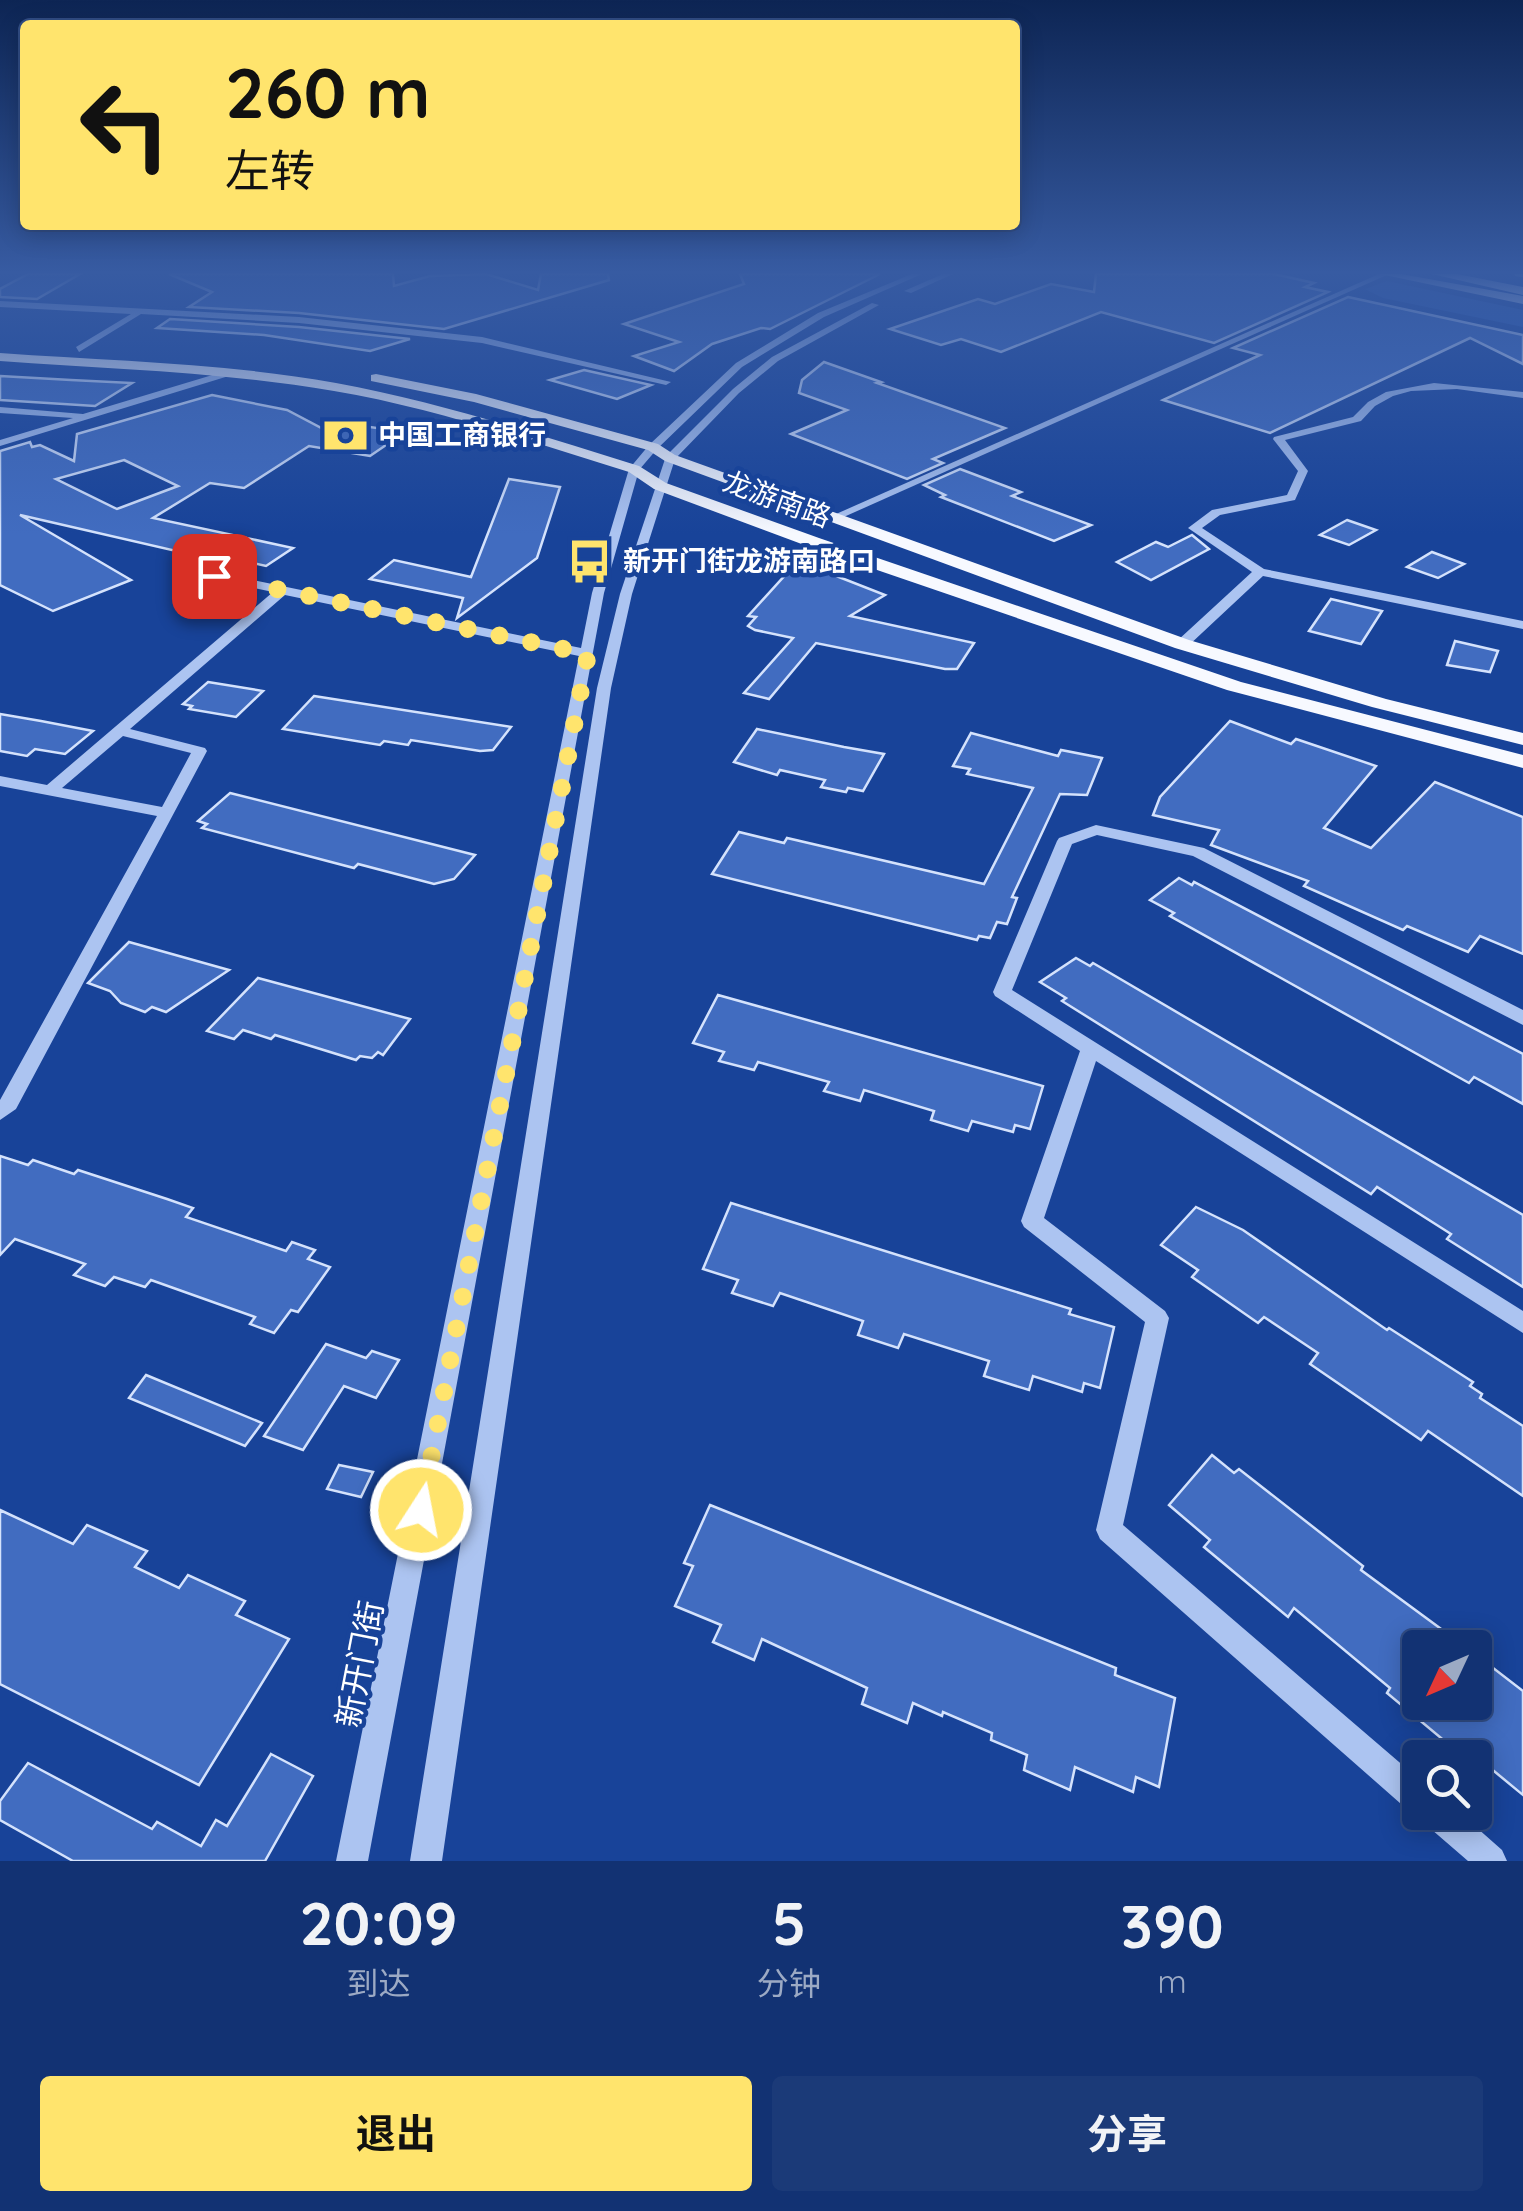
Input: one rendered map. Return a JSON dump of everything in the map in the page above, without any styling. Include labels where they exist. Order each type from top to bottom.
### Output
[{"type":"main road","name":"龙游南路","points":[[43,361],[229,373],[372,394],[536,436],[634,468],[660,486],[1234,686],[1523,762]]},
{"type":"main road","name":"龙游南路","points":[[258,361],[476,398],[661,452],[1182,644],[1379,703],[1523,738]]},
{"type":"street","points":[[573,361],[666,382]]},
{"type":"street","name":"新开门街","points":[[426,1861],[604,688],[626,594],[660,486],[661,452],[746,361]]},
{"type":"street","name":"新开门街","points":[[352,1861],[602,578],[634,468],[661,452],[773,361]]},
{"type":"street","points":[[833,518],[1189,361]]},
{"type":"street","points":[[0,442],[229,373]]},
{"type":"street","points":[[1521,629],[1260,572],[1194,528],[1216,512],[1291,498],[1303,470],[1278,438],[1358,419],[1368,404],[1403,390],[1454,386],[1523,395]]},
{"type":"street","points":[[0,410],[89,415]]},
{"type":"street","points":[[1182,644],[1260,572]]},
{"type":"street","points":[[214,576],[588,654]]},
{"type":"street","points":[[50,791],[283,590]]},
{"type":"street","points":[[0,1112],[9,1104],[200,750],[120,731]]},
{"type":"street","points":[[0,781],[166,812]]},
{"type":"street","points":[[1523,1018],[1198,852],[1096,830],[1065,840],[1002,992],[1523,1323]]},
{"type":"street","points":[[1090,1050],[1032,1221],[1157,1318],[1109,1530],[1402,1784]]},
{"type":"street","points":[[1456,1830],[1491,1861]]},
{"type":"building","points":[[647,361],[688,361],[674,371]]},
{"type":"building","points":[[1247,361],[1422,361],[1270,433],[1163,400]]},
{"type":"building","points":[[824,362],[1005,428],[933,459],[943,463],[907,479],[791,434],[847,410],[799,393],[802,380]]},
{"type":"building","points":[[584,370],[651,385],[617,399],[550,380]]},
{"type":"building","points":[[0,376],[132,383],[95,406],[0,400]]},
{"type":"building","points":[[212,395],[287,410],[329,432],[342,423],[405,432],[370,456],[309,446],[244,488],[210,483],[153,518],[293,548],[266,566],[182,547],[176,551],[20,515],[131,580],[53,611],[0,585],[0,451],[30,442],[32,447],[40,445],[74,461],[77,434]],"holes":[[[124,460],[178,486],[117,509],[56,479]]]},
{"type":"building","points":[[960,469],[1021,492],[1012,496],[1091,525],[1054,541],[941,497],[945,495],[924,485]]},
{"type":"building","points":[[509,479],[560,487],[537,558],[457,618],[463,598],[370,579],[394,560],[471,577]]},
{"type":"building","points":[[1347,520],[1376,530],[1349,545],[1320,535]]},
{"type":"building","points":[[1192,535],[1209,549],[1151,580],[1117,562],[1156,542],[1168,547]]},
{"type":"building","points":[[1432,552],[1464,564],[1438,578],[1407,567]]},
{"type":"building","points":[[798,561],[885,595],[850,616],[974,643],[957,669],[945,669],[816,643],[769,699],[744,693],[793,638],[755,630],[748,626],[756,617],[748,616]]},
{"type":"building","points":[[1331,599],[1382,611],[1361,644],[1309,631]]},
{"type":"building","points":[[1455,641],[1498,651],[1490,672],[1447,665]]},
{"type":"building","points":[[208,682],[263,691],[236,717],[189,709],[192,706],[183,704]]},
{"type":"building","points":[[314,696],[511,727],[493,750],[480,751],[411,740],[408,745],[384,741],[380,745],[283,729]]},
{"type":"building","points":[[0,714],[93,731],[65,754],[35,749],[27,756],[0,751]]},
{"type":"building","points":[[1230,721],[1291,744],[1296,739],[1376,766],[1324,828],[1371,848],[1435,782],[1523,817],[1523,954],[1480,936],[1468,952],[1407,926],[1403,930],[1304,886],[1308,881],[1211,845],[1219,830],[1153,815],[1160,797]]},
{"type":"building","points":[[757,729],[884,754],[863,791],[848,788],[846,792],[821,787],[825,780],[780,770],[777,775],[734,762]]},
{"type":"building","points":[[971,733],[1058,756],[1061,750],[1102,758],[1087,795],[1060,794],[1012,897],[1017,898],[1007,924],[997,922],[990,938],[979,936],[977,940],[712,874],[739,832],[784,843],[787,838],[984,884],[1033,788],[967,774],[970,769],[953,766]]},
{"type":"building","points":[[230,793],[475,855],[454,879],[434,884],[358,864],[354,868],[202,828],[207,824],[198,821]]},
{"type":"building","points":[[1179,878],[1192,885],[1194,882],[1523,1054],[1523,1104],[1474,1077],[1469,1083],[1170,916],[1174,913],[1150,900]]},
{"type":"building","points":[[129,942],[229,970],[166,1012],[152,1007],[145,1012],[88,983]]},
{"type":"building","points":[[1076,958],[1090,966],[1093,963],[1523,1215],[1523,1287],[1447,1239],[1451,1234],[1377,1187],[1371,1194],[1062,1001],[1066,998],[1040,982]]},
{"type":"building","points":[[258,978],[410,1019],[383,1055],[378,1052],[372,1058],[360,1056],[356,1060],[275,1035],[271,1039],[243,1030],[234,1039],[207,1031]]},
{"type":"building","points":[[718,995],[1043,1086],[1030,1129],[1015,1125],[1013,1132],[972,1121],[968,1131],[931,1120],[934,1111],[864,1090],[860,1101],[824,1091],[829,1082],[758,1062],[754,1070],[719,1061],[724,1052],[693,1043]]},
{"type":"building","points":[[0,1156],[28,1165],[33,1160],[74,1174],[78,1170],[167,1199],[193,1208],[186,1217],[286,1251],[292,1242],[315,1250],[308,1259],[330,1267],[298,1312],[291,1310],[274,1333],[250,1324],[255,1317],[151,1280],[145,1287],[114,1277],[105,1286],[74,1275],[85,1264],[15,1239],[0,1255]]},
{"type":"building","points":[[731,1203],[1071,1309],[1069,1314],[1114,1327],[1100,1388],[1084,1383],[1082,1392],[1033,1376],[1029,1390],[984,1376],[989,1361],[904,1334],[898,1348],[858,1335],[863,1321],[780,1293],[773,1306],[732,1293],[738,1280],[703,1269]]},
{"type":"building","points":[[1196,1207],[1243,1230],[1387,1330],[1473,1382],[1470,1386],[1482,1394],[1480,1398],[1523,1426],[1523,1496],[1428,1431],[1421,1440],[1310,1364],[1318,1353],[1264,1317],[1258,1323],[1192,1277],[1198,1270],[1161,1245]]},
{"type":"building","points":[[326,1344],[366,1358],[372,1351],[399,1360],[376,1398],[344,1386],[303,1450],[264,1436]]},
{"type":"building","points":[[146,1375],[262,1423],[245,1446],[129,1398]]},
{"type":"building","points":[[1212,1455],[1234,1473],[1239,1469],[1363,1566],[1361,1570],[1443,1630],[1402,1630],[1402,1706],[1387,1693],[1390,1688],[1294,1608],[1288,1617],[1204,1547],[1210,1540],[1169,1505]]},
{"type":"building","points":[[339,1465],[373,1472],[361,1497],[327,1489]]},
{"type":"building","points":[[710,1505],[1116,1668],[1115,1675],[1175,1698],[1159,1787],[1136,1777],[1133,1792],[1075,1767],[1070,1790],[1024,1770],[1027,1755],[991,1740],[992,1733],[943,1712],[942,1716],[913,1703],[907,1723],[862,1704],[867,1688],[762,1639],[754,1660],[713,1642],[721,1625],[675,1606],[693,1566],[684,1563]]},
{"type":"building","points":[[0,1510],[73,1544],[87,1525],[147,1551],[135,1567],[179,1588],[188,1575],[245,1601],[236,1615],[289,1639],[199,1785],[0,1684]]},
{"type":"building","points":[[1492,1667],[1523,1691],[1523,1795],[1492,1769],[1492,1740],[1443,1740],[1419,1720],[1492,1720]]},
{"type":"building","points":[[271,1754],[313,1776],[265,1861],[73,1861],[0,1820],[0,1801],[28,1763],[152,1829],[157,1822],[201,1846],[216,1820],[227,1826]]},
{"type":"place","name":"中国工商银行","points":[[345,435]]},
{"type":"place","name":"新开门街龙游南路口","points":[[590,561]]},
{"type":"route","points":[[214,576],[588,654],[421,1510]]}]
